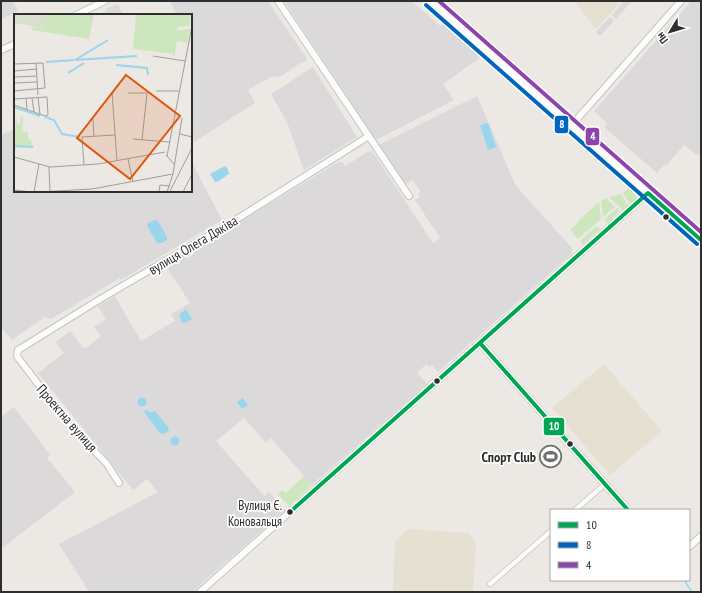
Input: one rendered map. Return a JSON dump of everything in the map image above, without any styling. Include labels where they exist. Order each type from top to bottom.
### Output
[{"type":"street","points":[[78,14],[105,1]]},
{"type":"street","points":[[278,1],[409,196]]},
{"type":"street","points":[[430,1],[701,240]]},
{"type":"street","points":[[571,126],[681,1]]},
{"type":"street","points":[[1,50],[14,44]]},
{"type":"street","name":"вулиця Олега Дяківа","points":[[17,353],[21,348],[102,298],[237,219],[369,136]]},
{"type":"street","points":[[200,592],[648,193]]},
{"type":"street","points":[[480,343],[627,509]]},
{"type":"street","name":"Проектна вулиця","points":[[17,353],[19,359],[42,390],[68,423],[107,464],[119,483]]},
{"type":"street","points":[[576,509],[605,484]]},
{"type":"street","points":[[490,584],[550,532]]},
{"type":"street","points":[[690,546],[701,536]]},
{"type":"shaded area","points":[[1,1],[13,1],[18,11],[1,20]]},
{"type":"shaded area","points":[[170,1],[268,1],[308,60],[297,65],[282,76],[271,77],[248,90],[255,103],[192,143],[192,14],[176,14]]},
{"type":"shaded area","points":[[284,1],[412,1],[440,26],[444,23],[481,57],[443,84],[454,100],[376,140]]},
{"type":"shaded area","points":[[574,1],[616,1],[619,4],[596,29]]},
{"type":"shaded area","points":[[624,1],[632,1],[616,19],[612,15]]},
{"type":"shaded area","points":[[691,1],[701,1],[701,153],[698,156],[684,145],[666,166],[664,165],[657,173],[604,127],[607,123],[594,111]]},
{"type":"shaded area","points":[[118,4],[123,14],[100,14],[106,11],[105,9]]},
{"type":"shaded area","points":[[610,17],[614,21],[600,36],[596,32]]},
{"type":"shaded area","points":[[313,67],[357,137],[304,170],[287,122],[271,94]]},
{"type":"shaded area","points":[[477,96],[516,186],[572,248],[572,254],[438,372],[432,365],[429,367],[426,364],[417,373],[427,384],[312,485],[271,438],[266,443],[244,418],[216,441],[264,496],[269,492],[285,510],[192,592],[89,592],[59,544],[158,492],[147,479],[133,490],[38,373],[64,353],[56,342],[70,331],[83,348],[86,348],[101,336],[94,327],[106,320],[98,306],[115,296],[141,341],[175,321],[171,314],[190,303],[166,266],[183,255],[187,259],[195,253],[195,249],[340,161],[341,163],[343,162],[345,166],[369,151],[372,151],[433,243],[440,238],[415,200],[420,197],[418,194],[421,192],[413,180],[405,184],[379,145]]},
{"type":"shaded area","points":[[14,129],[14,192],[192,192],[192,163],[222,220],[121,280],[120,278],[51,319],[45,317],[12,340],[1,327],[1,135]]},
{"type":"shaded area","points":[[604,364],[662,431],[610,475],[552,408]]},
{"type":"shaded area","points":[[14,407],[50,455],[47,458],[75,492],[1,549],[1,417]]},
{"type":"shaded area","points":[[408,529],[469,533],[476,542],[473,592],[393,592],[395,541]]},
{"type":"green space","points":[[630,187],[633,188],[637,194],[635,200],[630,204],[623,193]]},
{"type":"green space","points":[[621,194],[628,206],[623,210],[609,197]]},
{"type":"green space","points":[[606,198],[615,207],[603,217],[601,201]]},
{"type":"green space","points":[[599,202],[601,219],[578,239],[570,229]]},
{"type":"green space","points":[[617,208],[620,211],[607,223],[604,220]]},
{"type":"green space","points":[[663,215],[696,244],[694,244],[662,217]]},
{"type":"green space","points":[[597,226],[600,229],[583,244],[580,241]]},
{"type":"green space","points":[[304,476],[312,485],[289,506],[278,494],[283,490],[286,493]]},
{"type":"water","points":[[488,123],[496,147],[488,150],[480,125]]},
{"type":"water","points":[[225,166],[230,173],[219,181],[215,182],[210,174]]},
{"type":"water","points":[[155,220],[158,221],[167,237],[167,240],[162,243],[157,243],[147,226],[148,223]]},
{"type":"water","points":[[186,309],[192,319],[184,323],[179,315]]},
{"type":"water","points":[[142,397],[147,402],[142,407],[137,402]]},
{"type":"water","points":[[243,398],[248,405],[242,409],[237,402]]},
{"type":"water","points":[[145,410],[150,412],[155,411],[168,427],[169,431],[163,434],[160,433],[144,412]]},
{"type":"water","points":[[175,436],[180,441],[175,446],[170,441]]},
{"type":"waterway","points":[[685,581],[692,592]]},
{"type":"transit line","name":"4","points":[[439,1],[701,232]]},
{"type":"transit line","name":"8","points":[[426,5],[697,244]]},
{"type":"transit line","name":"10","points":[[290,512],[648,193],[701,240]]},
{"type":"transit line","name":"10","points":[[480,343],[627,509]]},
{"type":"place","name":"Спорт Club","points":[[551,457]]},
{"type":"place","name":"Вулиця Є. Коновальця","points":[[290,512]]}]
